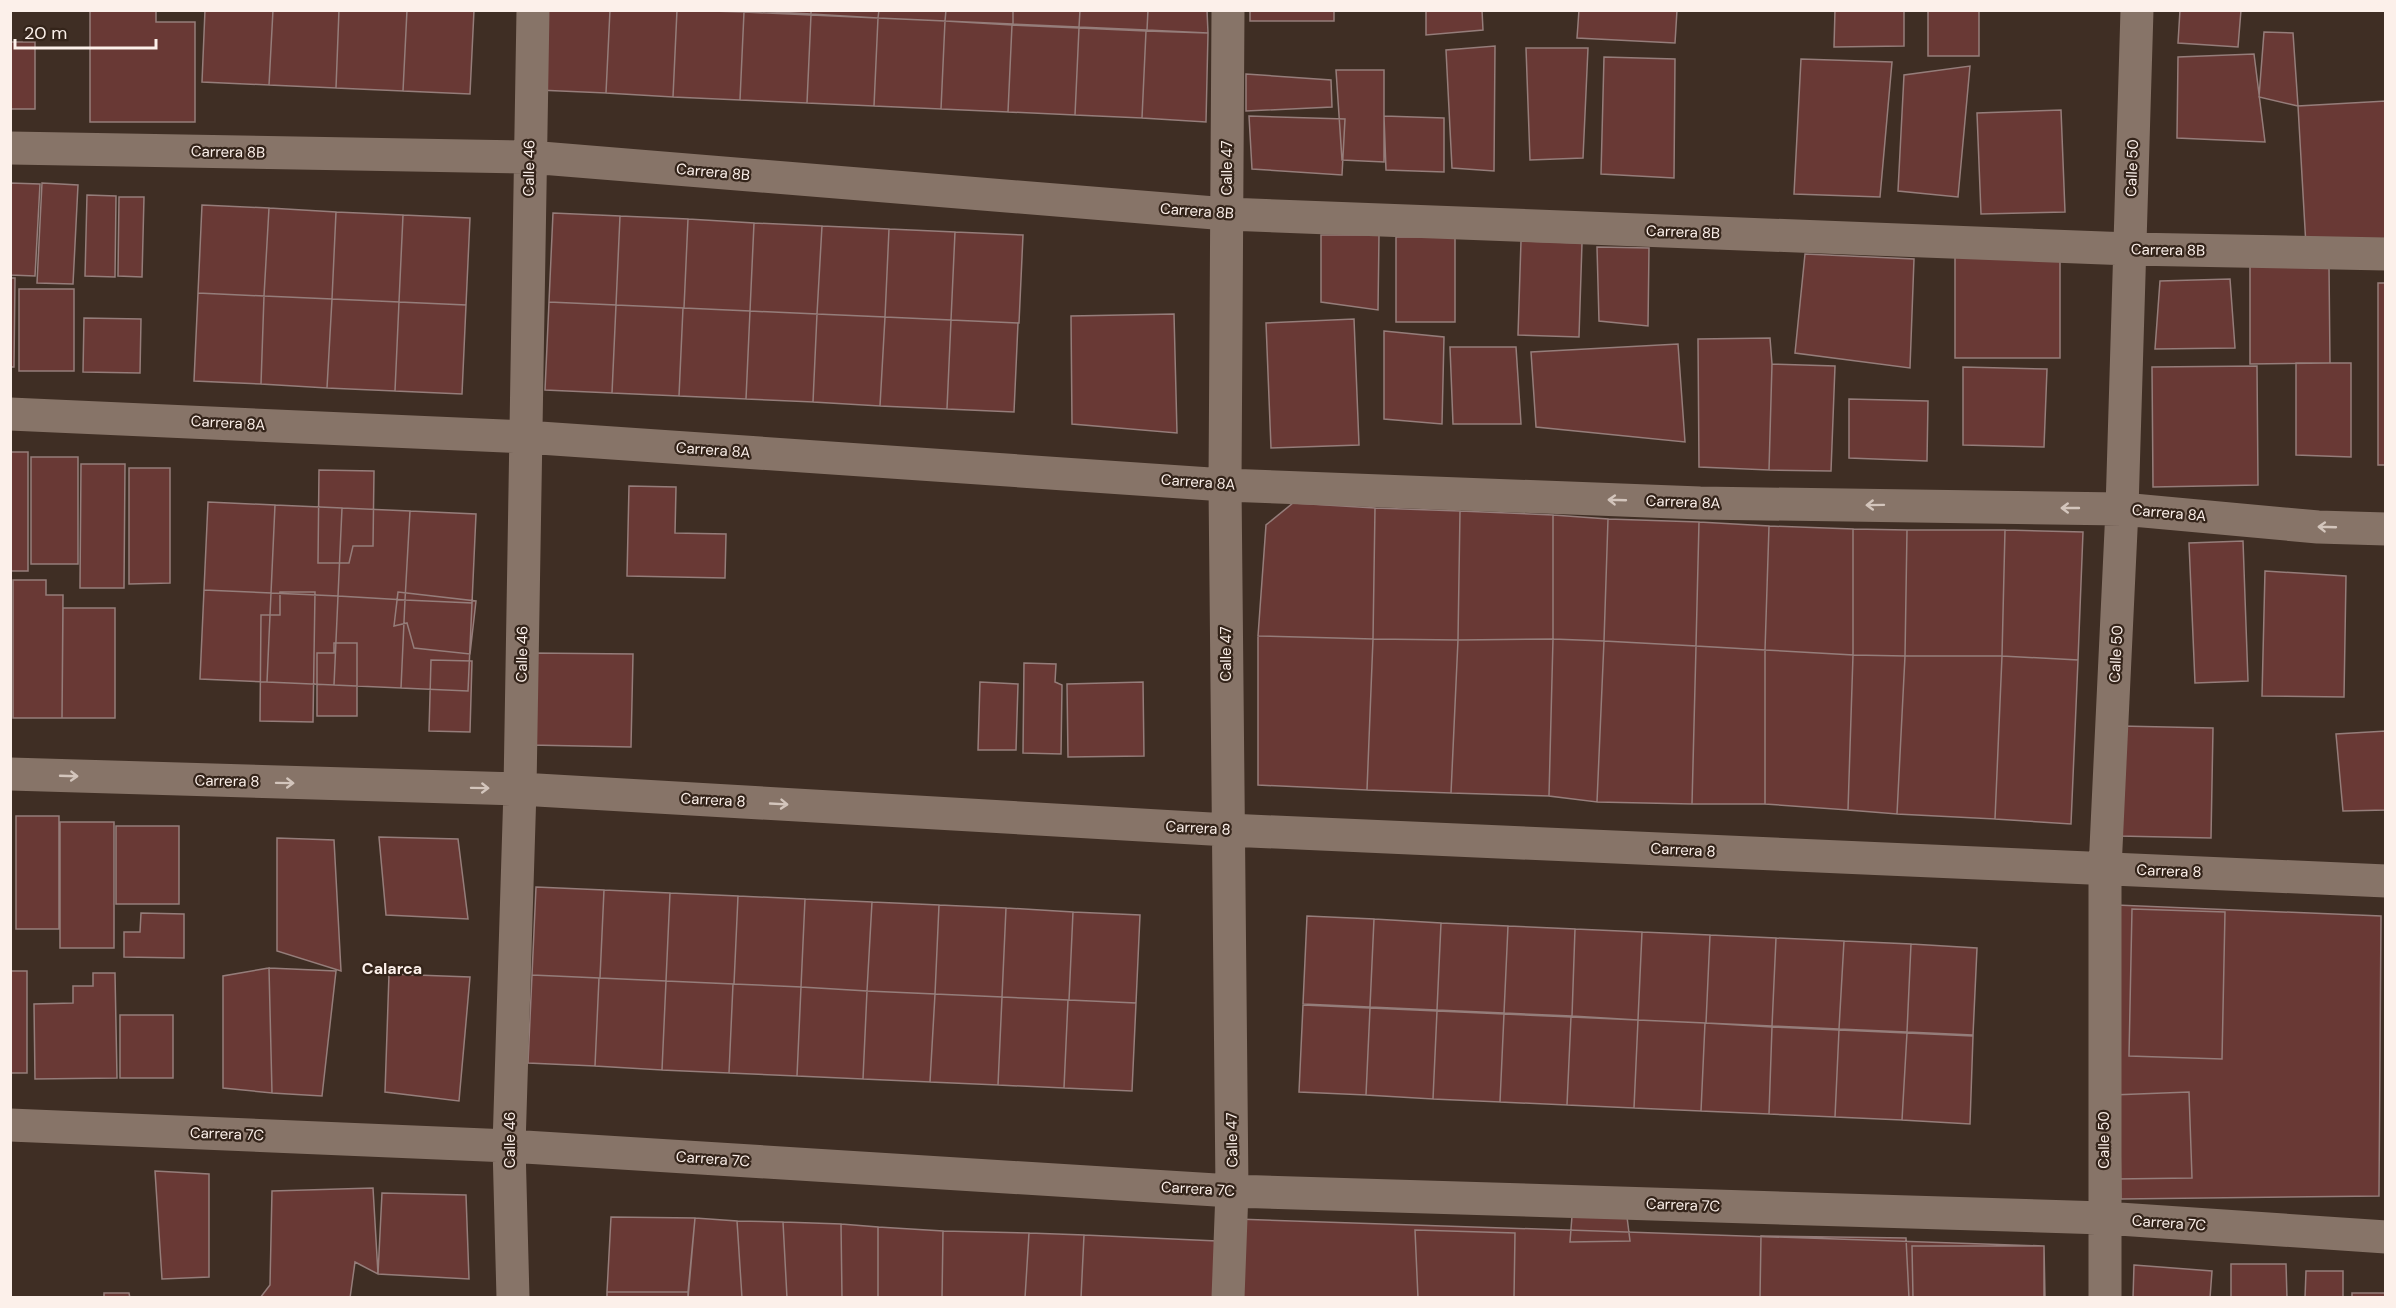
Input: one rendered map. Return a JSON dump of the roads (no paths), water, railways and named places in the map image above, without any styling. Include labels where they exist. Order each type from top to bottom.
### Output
[{"type":"street","name":"Calle 46","points":[[513,1298],[509,1146],[520,789],[533,10]]},
{"type":"street","name":"Calle 47","points":[[1228,10],[1225,484],[1232,1191],[1228,1298]]},
{"type":"street","name":"Calle 50","points":[[2105,1298],[2105,868],[2122,509],[2137,10]]},
{"type":"street","name":"Carrera 8B","points":[[10,148],[529,157],[1227,214],[2130,249],[2385,254]]},
{"type":"street","name":"Carrera 8A","points":[[10,414],[525,437],[1225,484],[1700,503],[2122,509],[2318,527],[2385,529]]},
{"type":"street","name":"Carrera 8","points":[[10,774],[520,789],[1228,830],[2385,881]]},
{"type":"street","name":"Carrera 7C","points":[[10,1125],[509,1146],[1232,1191],[2104,1218],[2385,1237]]},
{"type":"district","name":"Calarca","points":[[392,968]]}]
